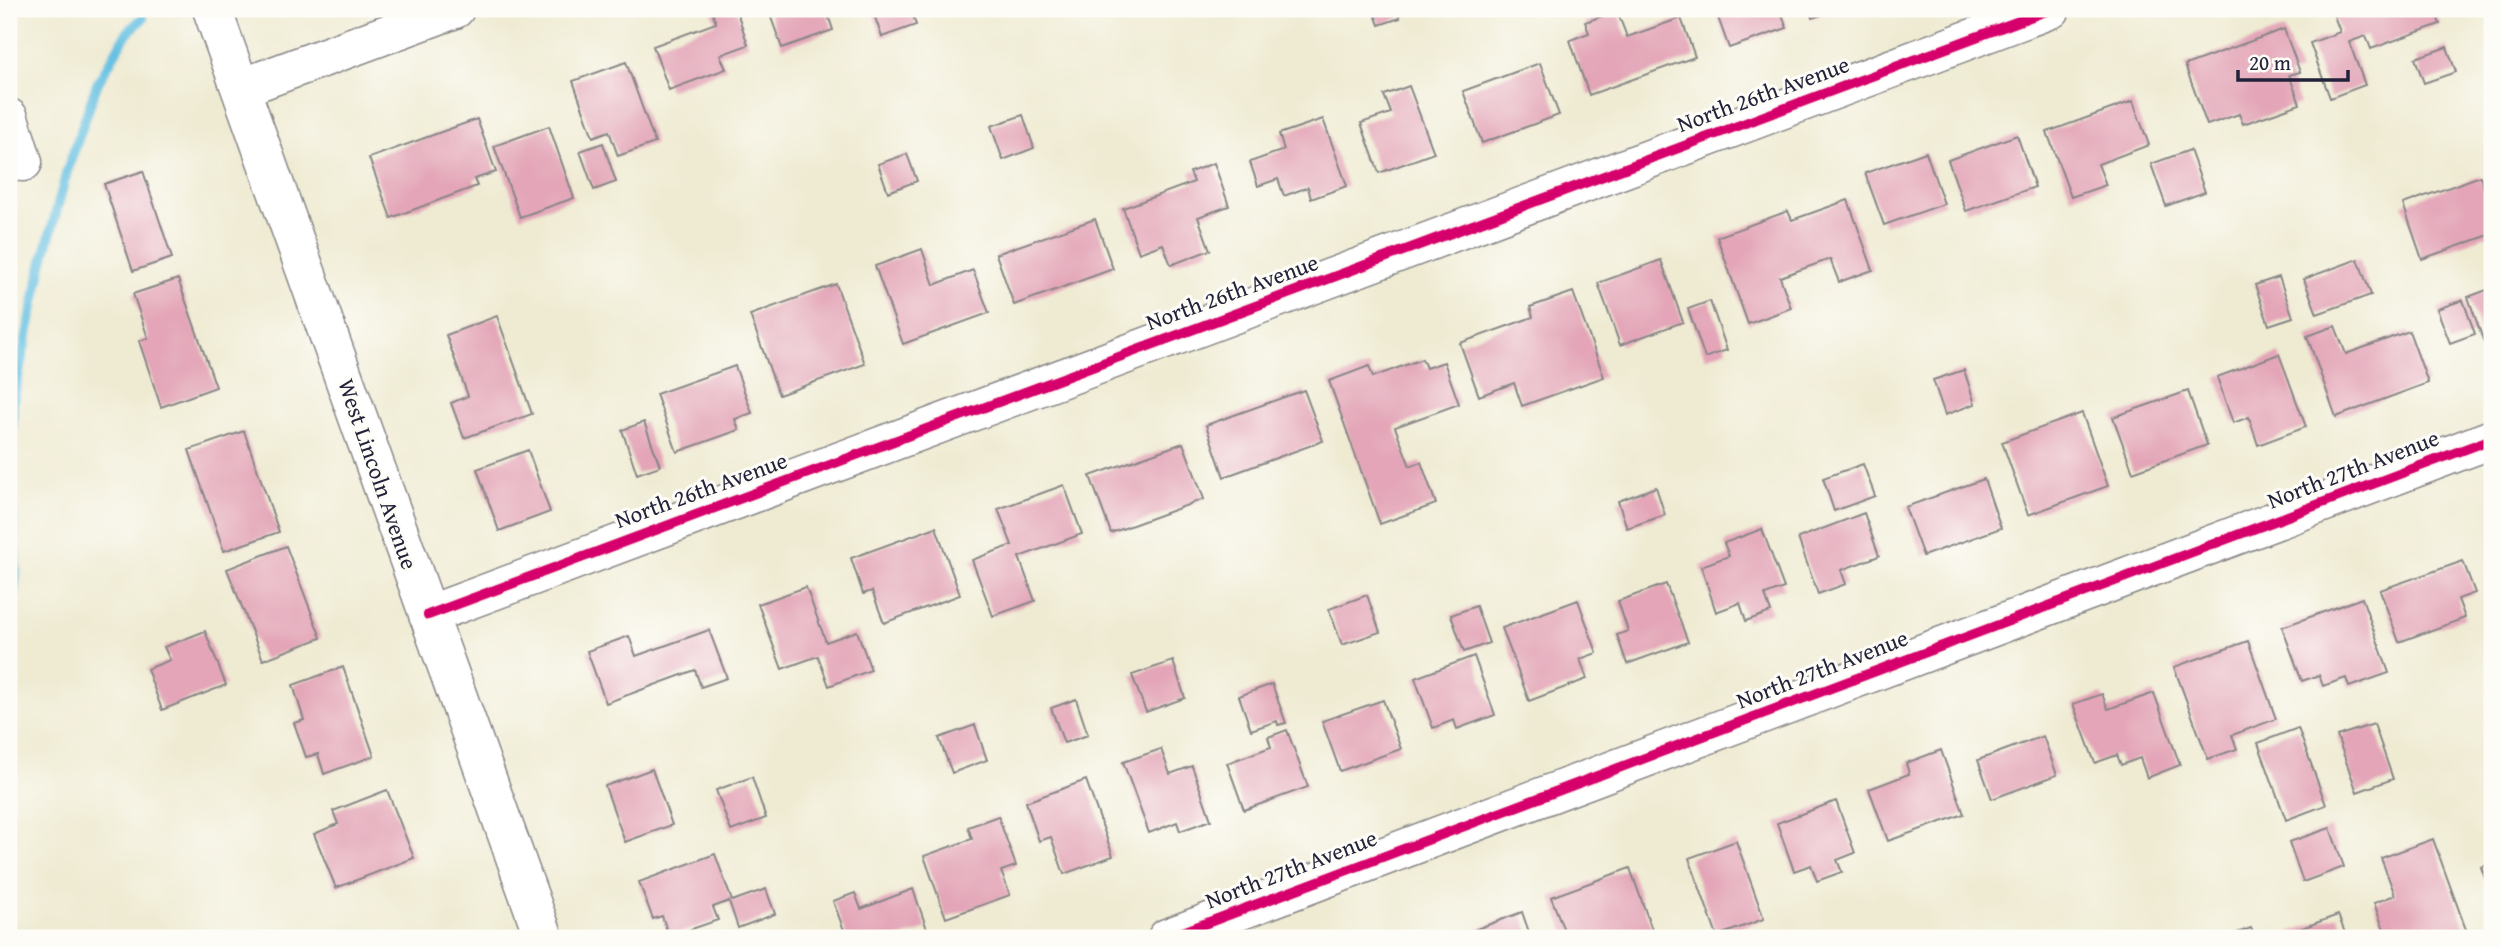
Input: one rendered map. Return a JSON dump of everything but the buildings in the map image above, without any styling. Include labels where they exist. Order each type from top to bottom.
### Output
[{"type":"street","name":"West Lincoln Avenue","points":[[212,9],[544,938]]},
{"type":"street","points":[[241,88],[455,9]]},
{"type":"street","name":"North 26th Avenue","points":[[428,615],[2051,9]]},
{"type":"street","points":[[9,118],[23,162]]},
{"type":"street","name":"North 27th Avenue","points":[[1167,938],[2492,439]]},
{"type":"waterway","points":[[9,632],[16,573],[11,493],[13,400],[42,265],[67,171],[97,84],[127,33],[143,18]]},
{"type":"cycle path","points":[[428,615],[2051,9]]},
{"type":"cycle path","points":[[1167,938],[2492,439]]}]
